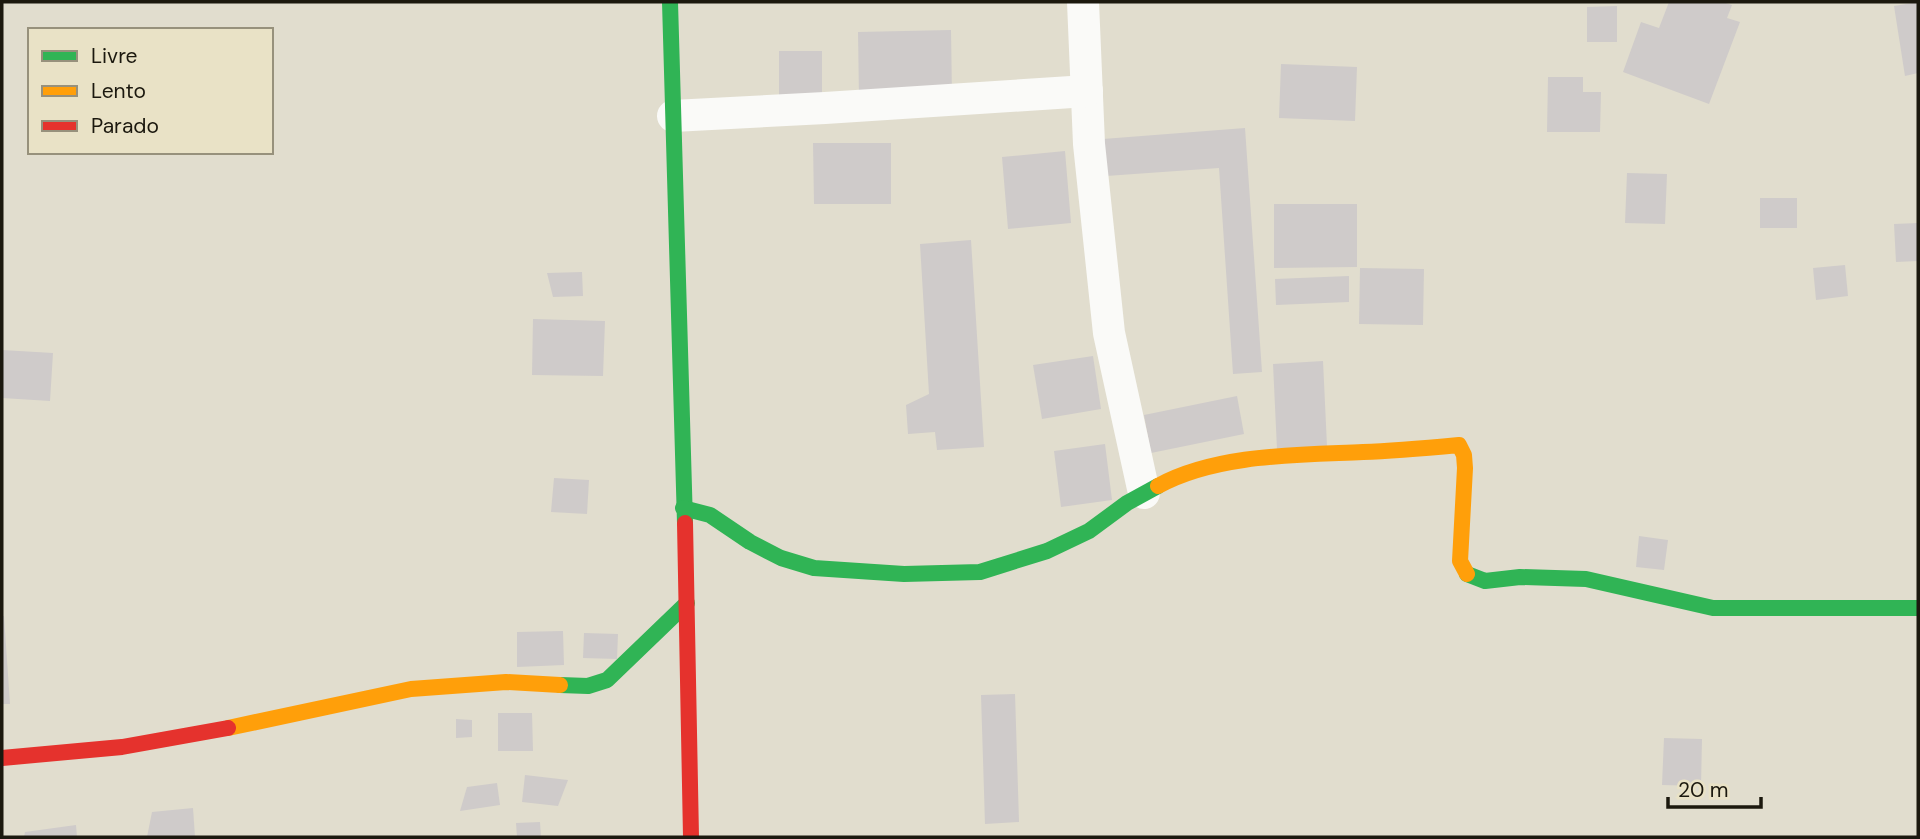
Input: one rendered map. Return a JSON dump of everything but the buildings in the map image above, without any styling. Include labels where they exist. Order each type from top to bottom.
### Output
[{"type":"street","points":[[670,2],[691,837]]},
{"type":"street","points":[[1083,2],[1089,144],[1109,333],[1144,493]]},
{"type":"street","points":[[673,116],[1087,91]]},
{"type":"street","points":[[683,508],[710,515],[750,542],[781,558],[814,568],[904,574],[980,572],[1047,551],[1089,531],[1127,503],[1165,482],[1208,467],[1273,456],[1395,451],[1459,445],[1464,455],[1465,468],[1460,561],[1468,575],[1485,581],[1520,577],[1586,579],[1713,608],[1918,608]]},
{"type":"street","points":[[2,758],[122,747],[264,721],[411,689],[506,682],[588,686],[607,680],[687,603]]},
{"type":"traffic: fast","points":[[670,2],[685,523]]},
{"type":"traffic: fast","points":[[683,508],[710,515],[750,542],[781,558],[814,568],[904,574],[980,572],[1047,551],[1089,531],[1127,503],[1158,486]]},
{"type":"traffic: fast","points":[[1467,574],[1485,581],[1520,577],[1586,579],[1713,608],[1918,608]]},
{"type":"traffic: fast","points":[[560,685],[588,686],[607,680],[687,603]]},
{"type":"traffic: slow","points":[[1158,486],[1205,468],[1258,458],[1459,445],[1464,455],[1465,468],[1460,561],[1467,574]]},
{"type":"traffic: slow","points":[[228,728],[411,689],[506,682],[560,685]]},
{"type":"traffic: jam","points":[[685,523],[691,837]]},
{"type":"traffic: jam","points":[[2,758],[122,747],[228,728]]}]
